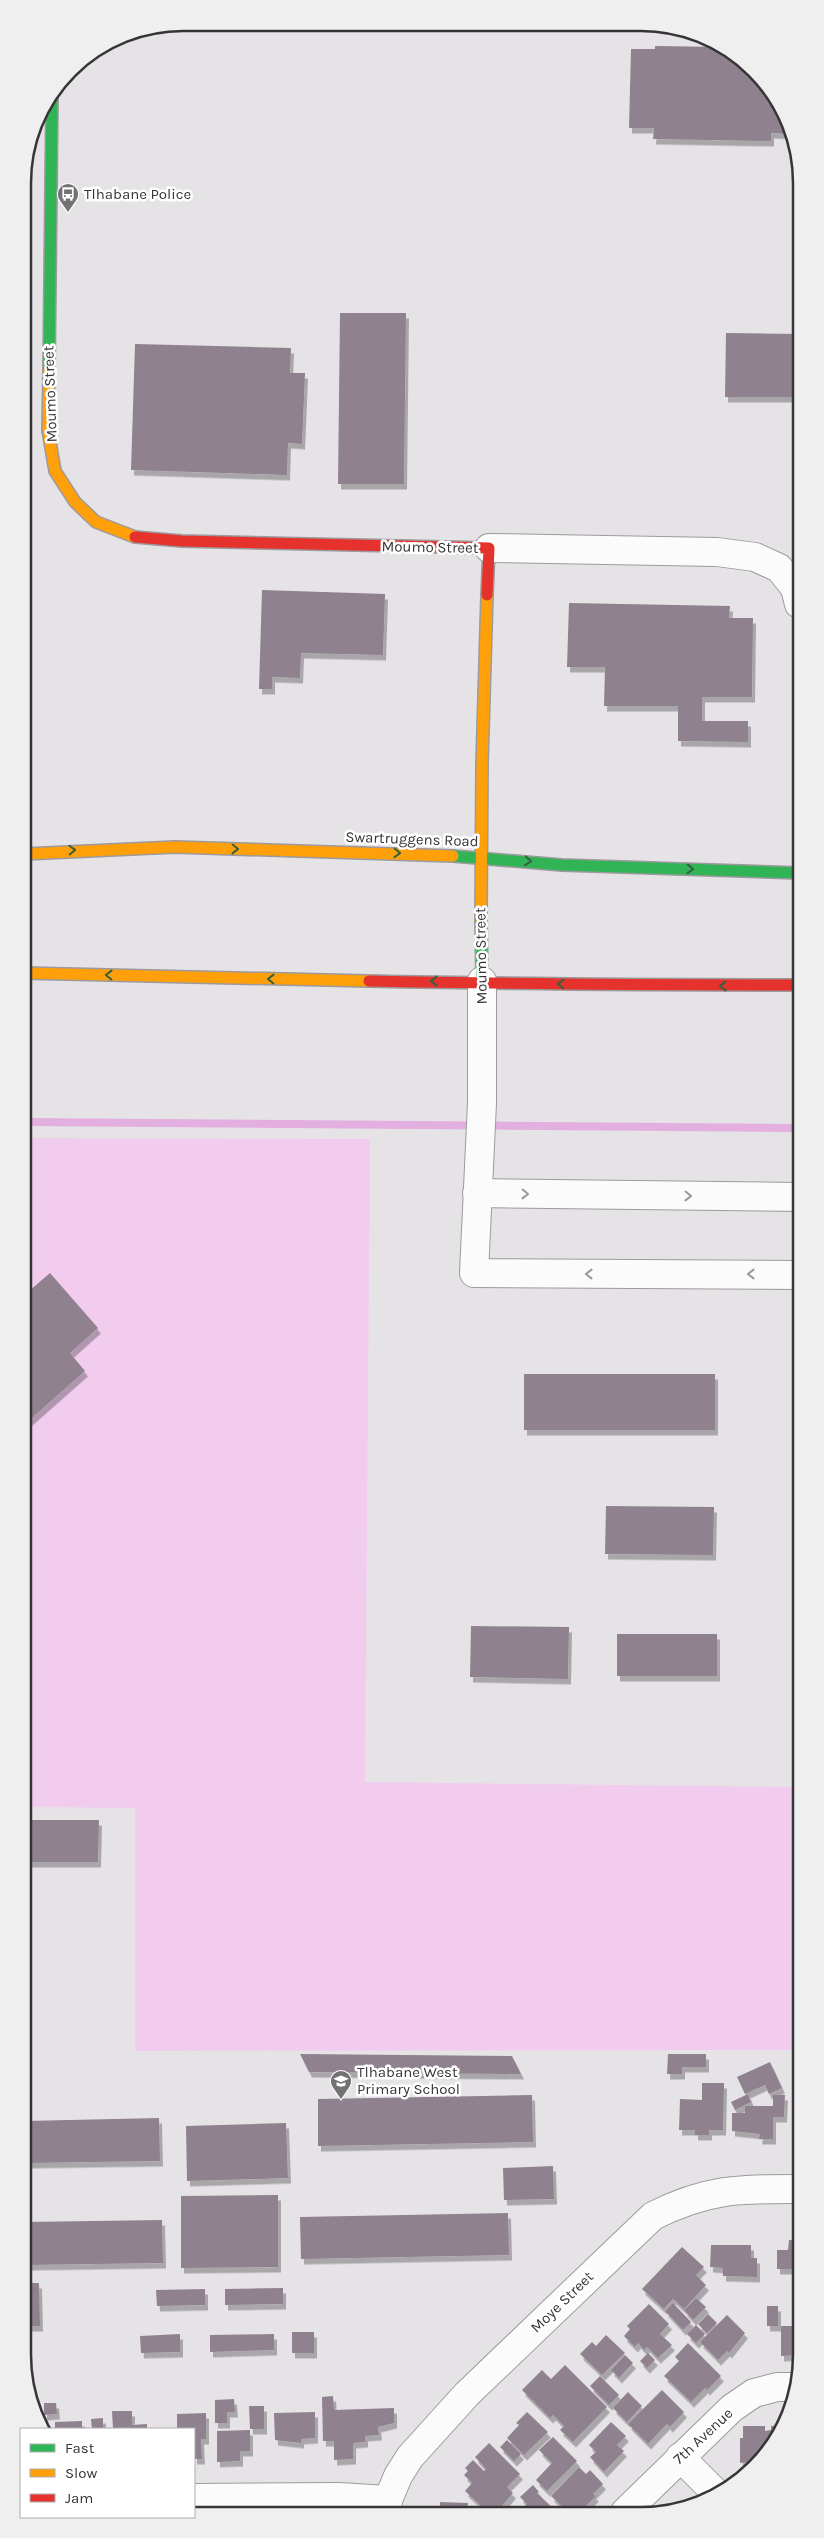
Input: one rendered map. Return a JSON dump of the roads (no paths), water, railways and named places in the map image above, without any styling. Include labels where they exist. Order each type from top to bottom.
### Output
[{"type":"main road","name":"Moumo Street","points":[[52,107],[48,430],[55,471],[74,502],[96,522],[133,537],[182,541],[488,548],[479,857],[482,981]]},
{"type":"main road","name":"Swartruggens Road","points":[[32,854],[175,848],[479,857],[562,864],[793,873]]},
{"type":"main road","points":[[32,973],[568,984],[793,985]]},
{"type":"street","name":"Moumo Street","points":[[488,548],[717,552],[755,557],[779,568],[793,585]]},
{"type":"street","name":"Moumo Street","points":[[482,981],[482,1103],[474,1273],[792,1275]]},
{"type":"street","points":[[477,1193],[793,1197]]},
{"type":"street","name":"Moye Street","points":[[388,2506],[398,2476],[410,2457],[468,2394],[634,2232],[653,2216],[680,2202],[709,2193],[741,2189],[792,2189]]},
{"type":"street","name":"7th Avenue","points":[[629,2507],[732,2408],[754,2393],[777,2387],[789,2387]]},
{"type":"street","points":[[680,2457],[712,2489]]},
{"type":"street","points":[[195,2498],[339,2497],[388,2506]]},
{"type":"waterway","points":[[32,1122],[793,1128]]},
{"type":"place","name":"Tlhabane Police","points":[[68,213]]},
{"type":"place","name":"Tlhabane West Primary School","points":[[341,2100]]}]
